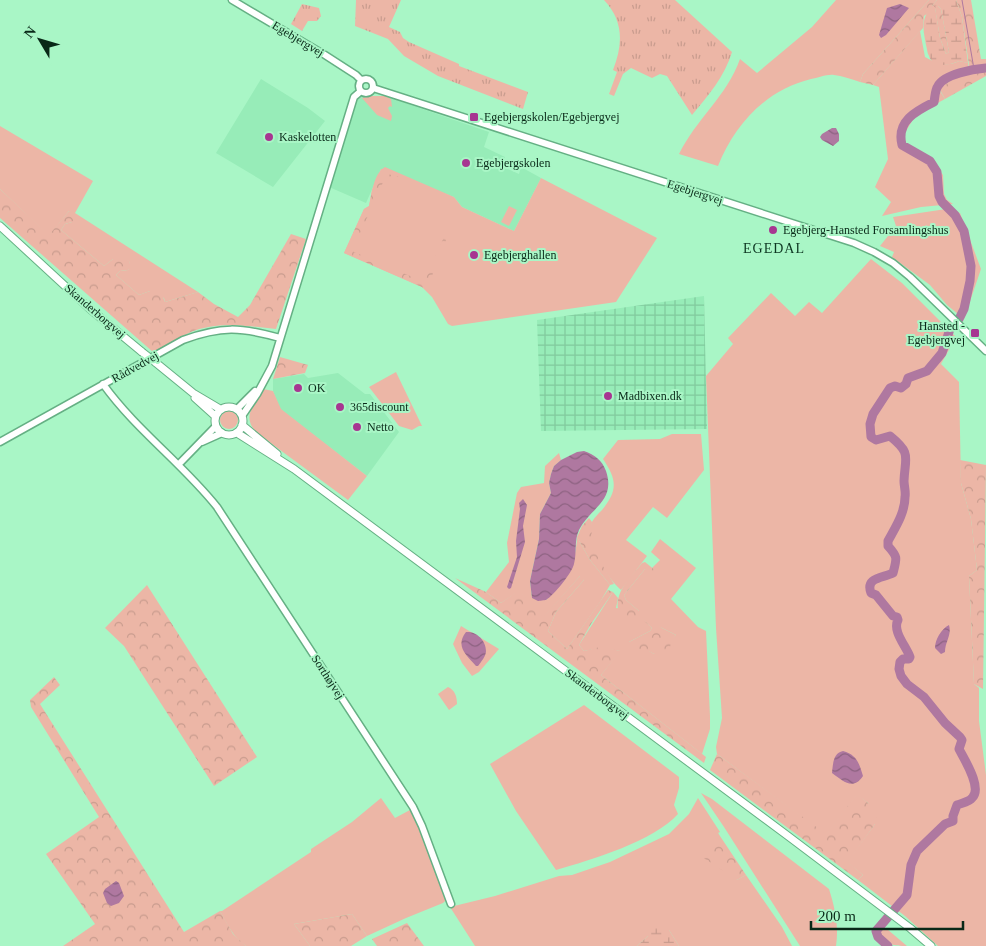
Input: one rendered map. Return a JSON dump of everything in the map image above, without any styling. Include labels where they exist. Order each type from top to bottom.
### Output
[{"type":"main road","name":"Skanderborgvej","points":[[0,226],[90,309],[192,393],[215,416]]},
{"type":"main road","name":"Skanderborgvej","points":[[192,393],[220,410]]},
{"type":"main road","points":[[228,406],[237,409],[242,416],[242,425],[237,433],[229,435],[222,433],[216,426],[215,416],[220,410],[228,406]]},
{"type":"main road","name":"Skanderborgvej","points":[[242,425],[294,469]]},
{"type":"main road","name":"Skanderborgvej","points":[[237,433],[294,469],[603,698],[882,908],[925,946]]},
{"type":"main road","name":"Skanderborgvej","points":[[897,920],[910,928],[931,946]]},
{"type":"street","name":"Egebjergvej","points":[[232,0],[325,55],[362,80]]},
{"type":"street","points":[[362,80],[370,80],[372,88],[367,93],[361,91],[359,85],[362,80]]},
{"type":"street","name":"Egebjergvej","points":[[372,88],[854,243],[893,263],[910,277],[986,351]]},
{"type":"street","points":[[242,416],[257,394],[272,366],[354,96],[361,91]]},
{"type":"street","name":"Rådvedvej","points":[[0,442],[183,340],[216,330],[238,329],[256,331],[280,338]]},
{"type":"street","name":"Sorthøjvej","points":[[103,384],[124,411],[201,486],[217,507],[413,807],[451,904]]},
{"type":"street","points":[[237,409],[258,390]]},
{"type":"street","points":[[179,464],[216,426]]},
{"type":"street","points":[[199,444],[222,433]]},
{"type":"shaded area","name":"Kaskelotten","points":[[261,79],[308,108],[325,121],[273,187],[216,153]]},
{"type":"shaded area","name":"Egebjergskolen","points":[[385,96],[489,132],[484,147],[505,157],[501,166],[519,174],[521,167],[541,178],[514,231],[462,207],[454,197],[381,169],[366,203],[329,187],[356,99]]},
{"type":"shaded area","points":[[704,296],[707,429],[541,431],[537,320]]},
{"type":"shaded area","points":[[338,373],[365,394],[370,394],[399,432],[367,476],[280,409],[273,391],[273,379],[304,374],[308,378]]},
{"type":"green space","points":[[356,0],[401,0],[389,27],[400,32],[403,38],[409,42],[459,64],[459,66],[528,92],[523,109],[438,76],[404,56],[388,39],[355,26]]},
{"type":"green space","points":[[604,0],[675,0],[732,52],[729,61],[710,93],[692,115],[667,76],[660,74],[652,78],[631,68],[623,74],[614,96],[609,94],[617,72],[613,70],[619,51],[620,34],[615,16]]},
{"type":"green space","points":[[836,0],[929,0],[863,74],[860,82],[840,76],[828,75],[795,84],[780,91],[766,100],[743,123],[733,136],[718,166],[679,154],[686,141],[727,85],[740,59],[757,73],[812,27]]},
{"type":"green space","points":[[929,0],[937,0],[932,6],[938,6],[941,9],[949,52],[946,54],[940,38],[935,8],[924,16],[923,28],[873,85],[860,82],[863,74]]},
{"type":"green space","points":[[937,0],[956,0],[962,17],[968,63],[959,61],[942,65],[934,63],[928,55],[924,34],[924,21],[930,8],[935,7],[940,38],[946,54],[949,52],[941,9],[938,6],[932,6]]},
{"type":"green space","points":[[956,0],[971,0],[981,59],[986,59],[986,76],[945,99],[940,90],[952,79],[970,72],[962,17]]},
{"type":"green space","points":[[302,4],[319,8],[321,16],[317,21],[308,21],[302,31],[291,24]]},
{"type":"green space","points":[[920,31],[925,57],[942,64],[959,61],[968,63],[970,72],[952,79],[940,91],[945,99],[914,118],[903,138],[906,144],[929,156],[943,175],[944,194],[947,200],[953,204],[921,207],[882,216],[891,202],[875,187],[888,159],[879,87],[873,85]]},
{"type":"green space","points":[[385,96],[391,99],[392,107],[388,108],[392,116],[391,121],[377,115],[362,98]]},
{"type":"green space","points":[[0,126],[93,181],[75,213],[198,292],[165,302],[164,298],[150,291],[139,295],[116,275],[120,271],[128,270],[130,267],[129,261],[113,259],[104,266],[61,230],[65,224],[72,222],[69,211],[49,236],[0,189]]},
{"type":"green space","points":[[385,167],[454,197],[462,207],[514,231],[541,178],[657,238],[616,302],[452,326],[448,324],[432,297],[422,287],[344,253],[364,209],[369,206],[375,179]]},
{"type":"green space","points":[[381,169],[386,169],[393,176],[399,176],[396,183],[385,178],[352,251],[424,282],[444,237],[446,240],[428,286],[424,288],[344,253],[364,209],[369,206],[372,190]]},
{"type":"green space","points":[[0,189],[49,235],[69,211],[75,217],[72,222],[65,224],[61,230],[104,266],[121,256],[129,261],[131,267],[128,270],[120,271],[116,275],[139,295],[150,291],[158,291],[162,294],[165,302],[198,292],[214,304],[238,317],[250,305],[291,234],[306,239],[276,329],[233,325],[211,326],[191,332],[153,352],[0,218]]},
{"type":"green space","points":[[509,206],[517,210],[509,226],[501,222]]},
{"type":"green space","points":[[946,209],[960,213],[981,269],[964,319],[947,305],[930,285],[892,257],[894,252],[880,246],[896,226],[893,217]]},
{"type":"green space","points":[[871,259],[902,283],[956,337],[941,364],[959,382],[961,483],[971,519],[977,570],[969,576],[974,684],[979,688],[979,721],[986,775],[986,946],[938,946],[905,916],[858,880],[863,875],[847,862],[875,824],[868,803],[857,795],[826,835],[717,754],[716,747],[722,718],[716,628],[706,376],[733,344],[728,338],[771,293],[795,316],[809,302],[822,313]]},
{"type":"green space","points":[[280,357],[308,365],[305,373],[273,379]]},
{"type":"green space","points":[[396,372],[422,426],[412,430],[399,426],[369,387]]},
{"type":"green space","points":[[263,389],[273,391],[281,409],[367,476],[348,500],[257,433],[252,427],[249,416]]},
{"type":"green space","points":[[229,411],[235,414],[238,420],[235,426],[229,429],[223,426],[220,420],[223,414]]},
{"type":"green space","points":[[672,434],[701,434],[704,470],[667,518],[653,507],[626,540],[647,556],[621,590],[609,577],[598,559],[591,539],[590,530],[592,522],[611,497],[614,485],[611,473],[603,459],[618,440],[660,439]]},
{"type":"green space","points":[[559,453],[561,460],[554,466],[549,483],[551,493],[540,514],[539,539],[530,581],[532,598],[546,600],[559,586],[572,564],[577,537],[590,560],[610,585],[567,649],[548,631],[556,612],[584,580],[580,576],[543,618],[519,591],[501,603],[486,592],[509,562],[507,543],[517,493],[521,487],[544,483],[545,466]]},
{"type":"green space","points":[[960,460],[986,465],[983,689],[974,684],[969,576],[977,570],[971,519],[961,483]]},
{"type":"green space","points":[[589,518],[592,522],[594,547],[614,584],[610,585],[590,560],[577,537],[582,526]]},
{"type":"green space","points":[[660,539],[696,568],[671,599],[698,627],[706,631],[710,729],[702,754],[601,675],[620,651],[599,648],[584,651],[579,645],[613,592],[618,598],[616,608],[639,611],[626,600],[624,595],[645,569],[655,571],[652,568],[660,560],[651,552]],"holes":[[[642,618],[676,635],[654,654],[646,649],[629,645],[629,642],[650,631],[652,628]]]},
{"type":"green space","points":[[645,562],[656,571],[653,574],[645,569],[624,595],[626,600],[639,611],[632,623],[620,617],[618,602],[627,581]]},
{"type":"green space","points":[[580,576],[583,576],[584,580],[556,612],[548,631],[567,649],[608,590],[613,592],[579,645],[584,651],[600,647],[621,651],[601,675],[706,757],[704,763],[455,578],[486,592],[501,603],[519,590],[543,617]]},
{"type":"green space","points":[[147,585],[257,757],[214,786],[124,646],[105,628]]},
{"type":"green space","points":[[644,614],[662,628],[676,635],[671,641],[670,648],[654,654],[629,646],[629,642],[650,631],[652,628],[641,618]]},
{"type":"green space","points":[[461,626],[499,649],[479,672],[472,676],[462,663],[453,644]]},
{"type":"green space","points":[[54,677],[60,685],[40,704],[184,932],[220,911],[233,934],[246,946],[63,946],[95,924],[46,854],[99,817],[31,707],[30,700]]},
{"type":"green space","points":[[448,687],[454,692],[457,701],[457,704],[449,710],[438,694]]},
{"type":"green space","points":[[584,705],[679,777],[679,788],[674,805],[678,814],[654,833],[638,841],[604,855],[556,870],[516,811],[490,764]]},
{"type":"green space","points":[[717,754],[826,834],[857,794],[868,803],[877,817],[875,824],[848,862],[863,875],[858,880],[710,770]]},
{"type":"green space","points":[[701,793],[712,799],[829,889],[836,917],[836,946],[800,946]]},
{"type":"green space","points":[[381,798],[395,818],[410,810],[419,828],[446,900],[443,903],[367,936],[352,914],[294,924],[310,946],[246,946],[237,939],[220,911],[311,852],[311,849],[352,822]]},
{"type":"green space","points":[[698,798],[720,832],[718,833],[737,880],[746,875],[782,927],[792,946],[679,946],[669,930],[648,936],[637,946],[475,946],[450,907],[495,896],[559,876],[572,875],[610,862],[669,834],[689,814]]},
{"type":"green space","points":[[718,833],[746,875],[737,880],[702,857]]},
{"type":"green space","points":[[352,914],[367,936],[351,946],[310,946],[294,924]]},
{"type":"green space","points":[[407,923],[424,946],[377,946],[372,939]]},
{"type":"green space","points":[[659,923],[669,930],[679,946],[637,946],[648,936],[649,928]]},
{"type":"green space","points":[[882,927],[907,946],[894,945],[884,940],[879,932]]},
{"type":"water","points":[[900,4],[909,8],[886,35],[881,38],[879,35],[887,8]]},
{"type":"water","points":[[832,128],[836,128],[839,134],[839,141],[833,146],[820,137]]},
{"type":"water","points":[[584,451],[595,456],[602,464],[606,471],[608,490],[601,503],[579,530],[574,564],[570,573],[546,600],[538,601],[532,598],[530,581],[539,539],[540,514],[551,493],[549,483],[551,474],[554,466],[561,460],[577,452]]},
{"type":"water","points":[[523,499],[527,505],[523,526],[525,542],[511,588],[509,589],[507,587],[517,557],[516,541],[519,503]]},
{"type":"water","points":[[949,625],[950,632],[945,652],[941,654],[935,648],[936,642],[941,632]]},
{"type":"water","points":[[466,632],[477,635],[486,647],[486,653],[478,666],[463,650],[462,642]]},
{"type":"water","points":[[843,751],[857,760],[863,776],[859,781],[852,784],[832,773],[835,756]]},
{"type":"water","points":[[116,881],[119,883],[124,896],[119,903],[111,906],[107,903],[103,893],[105,889]]},
{"type":"waterway","points":[[962,0],[974,69]]},
{"type":"waterway","points":[[888,946],[878,937],[876,931],[907,895],[911,865],[917,851],[945,824],[953,821],[957,805],[971,799],[975,793],[974,781],[959,749],[962,740],[924,697],[907,684],[901,676],[900,662],[910,657],[898,634],[897,617],[893,616],[876,595],[871,593],[870,588],[870,584],[876,579],[893,573],[896,558],[888,546],[888,541],[905,503],[904,481],[906,461],[902,447],[890,436],[876,440],[871,437],[870,424],[873,414],[890,388],[895,386],[901,388],[906,384],[908,378],[927,371],[942,353],[950,329],[959,319],[964,309],[970,281],[971,266],[964,231],[955,215],[942,202],[939,196],[937,172],[930,161],[902,145],[901,137],[902,129],[909,118],[914,113],[934,102],[936,89],[941,82],[953,75],[986,68]]},
{"type":"place","name":"Egebjergskolen/Egebjergvej","points":[[474,117]]},
{"type":"place","name":"Kaskelotten","points":[[269,137]]},
{"type":"place","name":"Egebjergskolen","points":[[466,163]]},
{"type":"place","name":"Egebjerg-Hansted Forsamlingshus","points":[[773,230]]},
{"type":"place","name":"Egebjerghallen","points":[[474,255]]},
{"type":"place","name":"Hansted - Egebjergvej","points":[[975,333]]},
{"type":"place","name":"OK","points":[[298,388]]},
{"type":"place","name":"Madbixen.dk","points":[[608,396]]},
{"type":"place","name":"365discount","points":[[340,407]]},
{"type":"place","name":"Netto","points":[[357,427]]},
{"type":"district","name":"EGEDAL","points":[[774,248]]}]
